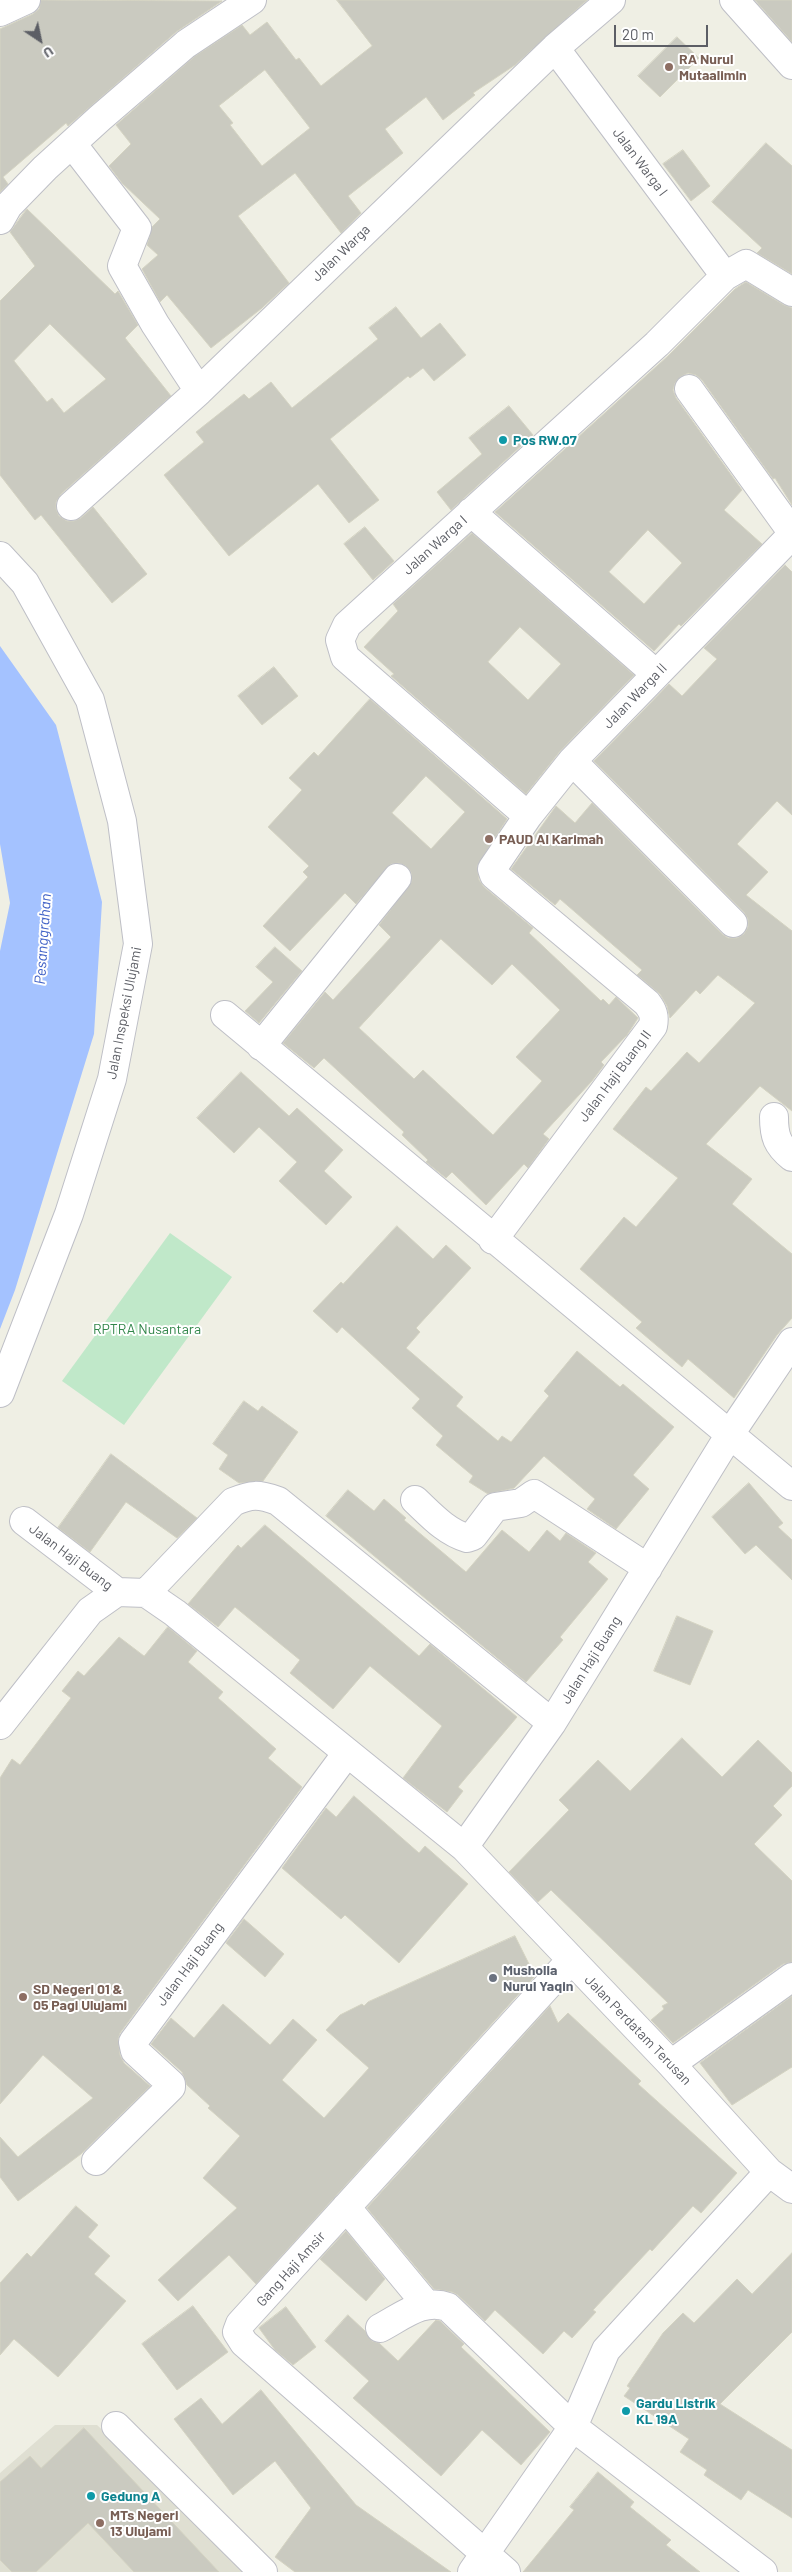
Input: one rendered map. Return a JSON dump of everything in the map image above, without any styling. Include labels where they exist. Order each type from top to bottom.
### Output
[{"type":"street","points":[[0,12],[26,0]]},
{"type":"street","name":"Jalan Warga","points":[[71,506],[198,391],[555,48],[611,0]]},
{"type":"street","points":[[734,0],[792,65]]},
{"type":"street","points":[[0,220],[8,206],[45,168],[73,145],[100,118],[186,44],[244,2]]},
{"type":"street","name":"Jalan Warga I","points":[[528,816],[345,657],[340,640],[347,624],[657,344],[736,270],[555,48]]},
{"type":"street","points":[[73,145],[137,228],[122,266],[155,324],[198,391]]},
{"type":"street","points":[[736,270],[792,292]]},
{"type":"street","points":[[689,389],[792,533]]},
{"type":"street","points":[[471,512],[656,674]]},
{"type":"street","name":"Jalan Warga II","points":[[492,869],[528,816],[572,762],[792,533]]},
{"type":"street","name":"Jalan Inspeksi Ulujami","points":[[0,556],[25,583],[90,700],[122,821],[138,944],[109,1088],[69,1214],[0,1393]]},
{"type":"street","points":[[572,762],[733,923]]},
{"type":"street","name":"Jalan Haji Buang II","points":[[492,869],[494,875],[647,1003],[655,1018],[653,1026],[493,1240]]},
{"type":"street","points":[[261,1046],[397,878]]},
{"type":"street","points":[[225,1015],[493,1240],[792,1486]]},
{"type":"street","points":[[774,1117],[774,1136],[784,1151],[792,1158]]},
{"type":"street","name":"Jalan Haji Buang","points":[[464,1847],[552,1723],[730,1434],[792,1342]]},
{"type":"street","points":[[464,1847],[175,1613],[146,1593],[233,1502],[250,1494],[265,1496],[278,1501],[552,1723]]},
{"type":"street","points":[[415,1500],[441,1524],[458,1535],[467,1538],[473,1536],[492,1509],[520,1503],[534,1494],[648,1568]]},
{"type":"street","name":"Jalan Haji Buang","points":[[24,1521],[117,1592],[146,1593]]},
{"type":"street","name":"Jalan Haji Buang","points":[[0,1725],[90,1611],[117,1592]]},
{"type":"street","name":"Jalan Haji Buang","points":[[96,2161],[171,2087],[171,2084],[135,2051],[133,2042],[347,1753]]},
{"type":"street","name":"Jalan Perdatam Terusan","points":[[464,1847],[672,2064],[769,2172],[792,2189]]},
{"type":"street","name":"Gang Haji Amsir","points":[[478,2563],[244,2344],[236,2332],[240,2324],[571,1960]]},
{"type":"street","points":[[672,2064],[792,1977]]},
{"type":"street","points":[[506,2572],[478,2563],[573,2427],[606,2350],[769,2172]]},
{"type":"street","points":[[346,2207],[426,2304]]},
{"type":"street","points":[[380,2328],[426,2304],[436,2303],[448,2307],[573,2427],[763,2572]]},
{"type":"street","points":[[116,2426],[263,2572]]},
{"type":"shaded area","name":"MTs Negeri 13 Ulujami","points":[[55,2425],[97,2425],[251,2572],[0,2572],[0,2473]]},
{"type":"green space","name":"RPTRA Nusantara","points":[[170,1233],[232,1277],[124,1425],[62,1381]]},
{"type":"water","name":"Pesanggrahan","points":[[0,646],[56,725],[102,902],[94,1034],[15,1290],[0,1329],[0,951],[10,903],[0,844]]},
{"type":"building","points":[[41,0],[222,1],[176,32],[68,126],[66,123],[3,177],[8,184],[0,192],[0,29],[33,14],[39,9]]},
{"type":"building","points":[[337,0],[587,0],[515,65],[473,93],[475,95],[443,120],[426,97],[385,129],[403,153],[348,196],[361,213],[341,233],[295,173],[238,216],[289,283],[262,308],[211,348],[167,295],[160,302],[142,269],[158,255],[147,245],[152,227],[160,219],[122,183],[109,166],[131,144],[116,125],[195,56],[242,25],[250,35],[267,22],[296,60],[299,58],[321,86],[372,46]],"holes":[[[265,70],[310,128],[262,166],[230,125],[233,123],[219,106]]]},
{"type":"building","points":[[755,0],[792,0],[792,42]]},
{"type":"building","name":"RA Nurul Mutaalimin","points":[[677,37],[699,58],[660,97],[638,76]]},
{"type":"building","points":[[766,143],[792,166],[792,274],[757,253],[762,248],[712,202]]},
{"type":"building","points":[[683,150],[710,186],[691,201],[663,164]]},
{"type":"building","points":[[27,209],[115,294],[118,291],[138,325],[125,338],[171,396],[61,494],[56,502],[59,516],[67,521],[81,518],[93,507],[147,574],[112,603],[41,515],[35,520],[0,475],[0,301],[35,266],[10,232]],"holes":[[[50,324],[106,379],[64,413],[52,398],[47,402],[14,361]]]},
{"type":"building","points":[[746,282],[792,308],[792,505],[775,478],[773,479],[702,380],[696,375],[688,373],[680,377],[675,383],[673,390],[676,398],[742,490],[724,510],[762,544],[681,626],[679,624],[654,651],[495,512],[668,356],[735,289]],"holes":[[[648,530],[682,563],[644,604],[609,572]]]},
{"type":"building","points":[[396,307],[421,338],[440,323],[466,355],[434,381],[423,368],[410,378],[408,376],[330,439],[379,500],[349,523],[318,484],[229,556],[164,475],[204,442],[196,432],[244,394],[249,399],[271,382],[292,408],[378,339],[369,328]]},
{"type":"building","name":"Pos RW.07","points":[[509,406],[533,435],[451,510],[437,492],[482,454],[469,438]]},
{"type":"building","points":[[365,527],[394,561],[373,580],[344,544]]},
{"type":"building","points":[[472,533],[634,675],[561,750],[526,794],[391,676],[394,674],[364,647],[398,611],[393,604]],"holes":[[[520,627],[561,664],[528,700],[488,662]]]},
{"type":"building","points":[[785,565],[792,572],[792,815],[777,801],[737,844],[768,872],[746,895],[792,931],[792,1111],[760,1086],[706,1144],[752,1179],[732,1204],[792,1254],[792,1318],[777,1335],[734,1398],[688,1359],[682,1367],[636,1328],[642,1322],[580,1269],[624,1217],[636,1227],[678,1178],[613,1129],[646,1087],[651,1091],[687,1052],[699,1063],[755,1003],[718,975],[700,994],[696,990],[670,1018],[667,1006],[660,994],[637,975],[642,970],[560,899],[555,905],[511,869],[556,806],[575,823],[592,803],[722,934],[728,938],[737,938],[744,934],[748,927],[748,919],[744,912],[594,761],[669,684],[682,696],[717,659],[704,648]]},
{"type":"building","points":[[274,667],[298,696],[262,725],[238,696]]},
{"type":"building","points":[[370,699],[507,819],[477,866],[479,880],[484,887],[533,928],[529,933],[601,1001],[603,999],[609,1005],[616,997],[638,1018],[627,1035],[601,1062],[604,1065],[592,1081],[543,1134],[549,1139],[528,1168],[524,1164],[486,1205],[452,1172],[446,1178],[426,1162],[428,1160],[402,1135],[404,1132],[324,1058],[314,1068],[283,1043],[325,992],[333,1000],[391,937],[379,925],[412,881],[411,872],[406,866],[399,863],[391,864],[356,904],[345,893],[290,951],[263,926],[308,877],[303,872],[309,866],[268,827],[302,790],[289,778],[314,752],[318,756]],"holes":[[[426,776],[465,812],[431,849],[392,813]],[[441,939],[492,985],[512,964],[560,1010],[516,1057],[542,1081],[493,1135],[423,1070],[414,1079],[359,1028]]]},
{"type":"building","points":[[275,947],[302,971],[259,1023],[245,1011],[273,982],[256,967]]},
{"type":"building","points":[[241,1072],[289,1116],[297,1108],[343,1150],[324,1171],[352,1197],[326,1225],[279,1181],[297,1162],[259,1127],[234,1153],[197,1118]]},
{"type":"building","points":[[397,1226],[433,1259],[446,1245],[471,1268],[416,1328],[420,1332],[406,1348],[463,1397],[456,1406],[498,1441],[502,1436],[511,1442],[549,1396],[544,1391],[577,1351],[620,1387],[623,1384],[674,1427],[633,1475],[649,1489],[616,1529],[587,1509],[595,1499],[544,1456],[514,1488],[488,1494],[469,1482],[473,1476],[436,1445],[443,1436],[412,1408],[420,1399],[342,1327],[337,1333],[313,1311],[341,1282],[343,1284]]},
{"type":"building","points":[[244,1401],[258,1411],[262,1406],[298,1432],[263,1481],[239,1483],[219,1469],[228,1455],[213,1444]]},
{"type":"building","points":[[111,1454],[197,1518],[177,1538],[126,1502],[90,1552],[58,1528]]},
{"type":"building","points":[[749,1483],[783,1523],[778,1527],[792,1540],[792,1580],[756,1545],[745,1554],[712,1517]]},
{"type":"building","points":[[348,1490],[374,1511],[384,1499],[406,1518],[404,1520],[466,1572],[502,1530],[529,1552],[547,1530],[560,1541],[566,1533],[596,1553],[588,1562],[608,1579],[560,1637],[563,1640],[526,1682],[326,1516]]},
{"type":"building","points":[[265,1525],[419,1656],[430,1644],[517,1717],[458,1787],[463,1791],[447,1812],[403,1778],[442,1726],[370,1666],[333,1709],[290,1673],[300,1660],[235,1607],[218,1627],[188,1604],[238,1545],[241,1548]]},
{"type":"building","points":[[677,1616],[713,1631],[690,1685],[654,1671]]},
{"type":"building","points":[[168,1627],[197,1651],[188,1662],[223,1692],[218,1698],[276,1749],[268,1758],[302,1787],[120,2033],[118,2039],[120,2055],[124,2063],[150,2086],[81,2154],[18,2201],[0,2177],[0,2137],[18,2157],[93,2098],[43,2055],[0,2104],[0,1778],[12,1759],[20,1765],[71,1698],[62,1691],[78,1671],[84,1676],[119,1637],[144,1656]]},
{"type":"building","points":[[682,1738],[722,1777],[758,1740],[792,1773],[792,1786],[773,1806],[782,1815],[754,1844],[792,1881],[792,1962],[783,1964],[673,2043],[651,2020],[664,2009],[662,2006],[668,2003],[551,1890],[538,1902],[509,1872],[569,1810],[559,1800],[598,1760],[630,1791]]},
{"type":"building","points":[[354,1796],[419,1853],[425,1846],[468,1884],[399,1963],[345,1915],[341,1919],[282,1868],[326,1808],[336,1817]]},
{"type":"building","points":[[244,1919],[284,1954],[265,1977],[226,1943]]},
{"type":"building","points":[[515,1936],[535,1976],[256,2284],[229,2255],[178,2301],[158,2280],[237,2208],[203,2178],[240,2136],[208,2108],[210,2106],[187,2085],[182,2072],[151,2044],[171,2018],[194,2038],[223,2004],[270,2045],[293,2019],[317,2040],[282,2080],[324,2118],[369,2068],[326,2030],[340,2015],[362,2004],[364,2006],[368,2002]]},
{"type":"building","points":[[792,1996],[792,2067],[732,2105],[700,2063]]},
{"type":"building","points":[[550,2006],[558,2023],[568,2013],[641,2081],[638,2084],[737,2173],[701,2213],[693,2206],[652,2251],[650,2249],[593,2310],[596,2312],[572,2338],[564,2331],[543,2354],[495,2310],[485,2321],[458,2295],[434,2289],[367,2208]]},
{"type":"building","points":[[76,2206],[98,2225],[88,2237],[110,2256],[94,2274],[126,2301],[58,2377],[14,2339],[0,2355],[0,2283],[27,2253],[31,2257]]},
{"type":"building","points":[[346,2231],[385,2279],[366,2301],[320,2259]]},
{"type":"building","points":[[792,2253],[792,2332],[720,2404],[792,2450],[792,2518],[748,2490],[741,2500],[704,2475],[707,2470],[680,2452],[689,2439],[624,2396],[630,2388],[627,2386],[663,2333],[683,2313],[694,2323],[737,2279],[752,2294]]},
{"type":"building","points":[[193,2306],[228,2352],[177,2390],[142,2344]]},
{"type":"building","points":[[286,2307],[316,2347],[293,2365],[275,2350],[259,2328]]},
{"type":"building","points":[[348,2315],[365,2331],[372,2341],[379,2343],[398,2361],[436,2320],[440,2321],[464,2344],[461,2347],[550,2432],[521,2465],[482,2430],[441,2476],[353,2398],[369,2381],[325,2341]]},
{"type":"building","points":[[261,2390],[356,2505],[451,2572],[295,2572],[275,2557],[311,2508],[275,2461],[233,2495],[174,2419],[201,2398],[222,2424]]},
{"type":"building","name":"MTs Negeri 13 Ulujami","points":[[84,2428],[219,2572],[134,2572],[88,2523],[36,2572],[12,2572],[0,2560],[0,2482],[30,2456],[41,2468]]},
{"type":"building","points":[[598,2472],[634,2502],[630,2507],[671,2540],[666,2545],[700,2572],[523,2572],[574,2510],[570,2507]]},
{"type":"place","name":"RA Nurul Mutaalimin","points":[[669,67]]},
{"type":"place","name":"Pos RW.07","points":[[503,440]]},
{"type":"place","name":"PAUD Al Karimah","points":[[489,839]]},
{"type":"place","name":"Musholla Nurul Yaqin","points":[[493,1978]]},
{"type":"place","name":"SD Negeri 01 & 05 Pagi Ulujami","points":[[23,1997]]},
{"type":"place","name":"Gardu Listrik KL 19A","points":[[626,2411]]},
{"type":"place","name":"Gedung A","points":[[91,2496]]},
{"type":"place","name":"MTs Negeri 13 Ulujami","points":[[100,2523]]}]
